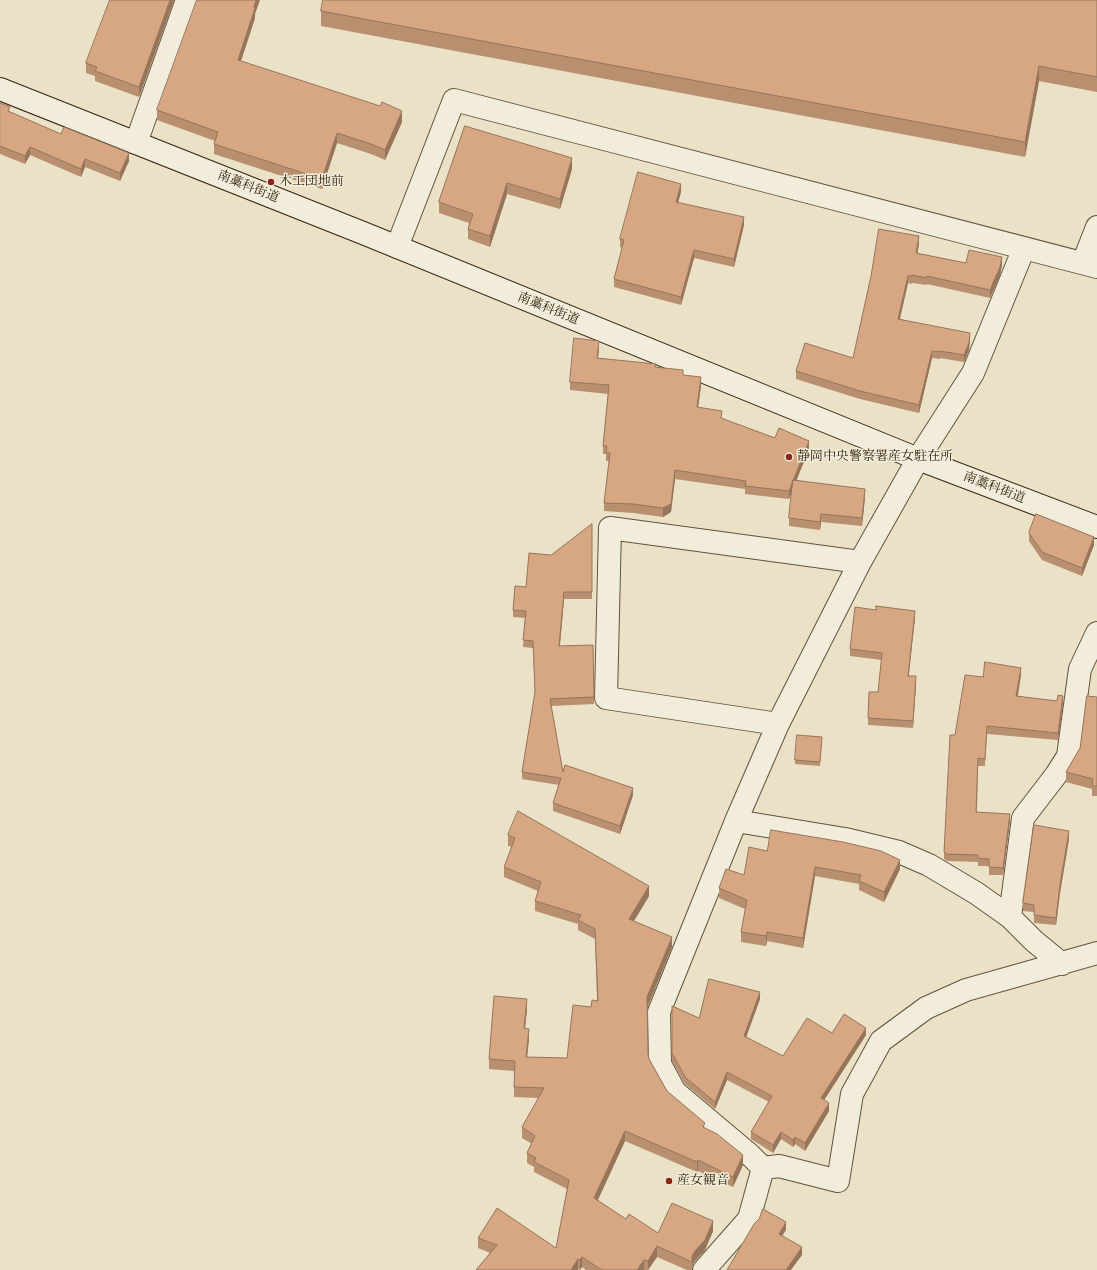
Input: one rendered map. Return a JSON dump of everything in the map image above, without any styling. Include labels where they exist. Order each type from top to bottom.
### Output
[{"type":"street","points":[[136,143],[187,0]]},
{"type":"street","name":"南藁科街道","points":[[0,89],[397,247],[918,459],[1097,527]]},
{"type":"street","points":[[397,247],[454,100],[1090,265],[1097,227]]},
{"type":"street","points":[[763,1168],[750,1155],[675,1092],[660,1064],[659,1012],[736,821],[778,724],[860,562],[918,459],[973,373],[1024,248]]},
{"type":"street","points":[[778,724],[606,698],[610,528],[860,562]]},
{"type":"street","points":[[1010,917],[1023,818],[1056,775],[1068,756],[1080,669],[1097,633]]},
{"type":"street","points":[[736,821],[845,840],[899,852],[929,865],[976,893],[1010,917],[1034,942],[1062,964]]},
{"type":"street","points":[[763,1168],[779,1166],[838,1182],[852,1094],[881,1041],[926,1008],[966,990],[1097,953]]},
{"type":"street","points":[[704,1270],[749,1219],[763,1168]]},
{"type":"building","points":[[110,0],[170,0],[139,87],[95,71],[97,67],[86,63]]},
{"type":"building","points":[[197,0],[256,0],[255,8],[238,60],[380,106],[382,102],[402,111],[385,150],[337,133],[322,179],[214,144],[218,132],[157,110]]},
{"type":"building","points":[[323,0],[1097,0],[1097,77],[1039,66],[1025,142],[321,11]]},
{"type":"building","points":[[0,103],[10,107],[8,111],[61,134],[64,127],[129,153],[120,173],[85,159],[81,169],[30,147],[25,156],[0,146]]},
{"type":"building","points":[[465,126],[572,158],[560,199],[507,183],[490,236],[468,229],[473,214],[439,202]]},
{"type":"building","points":[[638,172],[681,184],[676,202],[744,217],[734,259],[694,250],[681,297],[614,279],[624,240],[620,239]]},
{"type":"building","points":[[879,229],[919,236],[916,253],[966,263],[969,250],[1002,257],[1000,267],[990,290],[927,276],[927,278],[912,275],[908,276],[898,319],[970,333],[969,343],[964,355],[932,351],[919,405],[860,391],[796,371],[805,343],[853,358],[871,276]]},
{"type":"building","points":[[574,338],[599,341],[597,358],[656,364],[655,367],[683,370],[683,375],[701,377],[697,407],[722,411],[721,418],[775,438],[779,428],[809,441],[789,491],[745,486],[746,481],[675,470],[671,504],[663,508],[633,504],[604,503],[610,453],[606,452],[607,446],[603,446],[609,385],[570,382]]},
{"type":"building","points":[[793,480],[865,489],[862,518],[821,514],[820,522],[789,518]]},
{"type":"building","points":[[1036,514],[1094,537],[1082,568],[1042,552],[1029,533]]},
{"type":"building","points":[[592,524],[592,592],[564,592],[559,646],[593,645],[594,697],[550,699],[563,772],[565,765],[633,788],[620,826],[553,803],[561,778],[522,772],[535,692],[533,641],[523,640],[526,611],[513,610],[515,586],[526,587],[529,553],[551,555]]},
{"type":"building","points":[[876,606],[915,611],[908,676],[916,676],[913,721],[868,718],[869,692],[878,692],[882,653],[850,649],[855,607],[876,610]]},
{"type":"building","points":[[985,662],[1021,668],[1016,696],[1057,701],[1058,695],[1063,696],[1058,733],[987,726],[985,759],[978,758],[976,812],[1010,814],[1003,868],[989,867],[989,859],[978,858],[978,855],[947,854],[944,852],[950,735],[955,735],[965,675],[983,677]]},
{"type":"building","points":[[1087,696],[1097,697],[1097,786],[1092,786],[1093,779],[1066,772],[1080,748]]},
{"type":"building","points":[[797,735],[822,737],[820,762],[795,760]]},
{"type":"building","points":[[518,811],[649,886],[629,919],[672,937],[647,997],[649,1059],[667,1091],[705,1123],[703,1127],[717,1134],[743,1155],[733,1177],[698,1160],[697,1162],[625,1131],[594,1198],[626,1219],[629,1214],[658,1233],[672,1203],[713,1221],[705,1240],[694,1252],[692,1262],[657,1246],[648,1261],[644,1260],[637,1270],[602,1270],[582,1257],[580,1260],[578,1259],[571,1270],[476,1270],[497,1245],[478,1238],[497,1208],[556,1248],[569,1180],[534,1162],[536,1158],[527,1153],[535,1136],[522,1127],[544,1088],[514,1087],[515,1061],[489,1059],[494,996],[527,999],[524,1028],[529,1029],[526,1057],[567,1058],[573,1005],[591,1007],[592,1000],[598,1001],[595,929],[578,920],[581,915],[535,901],[541,882],[504,867],[515,838],[508,835]]},
{"type":"building","points":[[1034,825],[1069,831],[1056,918],[1034,915],[1034,905],[1023,903]]},
{"type":"building","points":[[771,830],[843,842],[881,851],[900,860],[884,892],[859,881],[861,875],[815,867],[803,938],[767,932],[766,936],[741,932],[747,900],[719,888],[726,869],[744,875],[749,847],[767,851]]},
{"type":"building","points":[[709,979],[760,992],[744,1036],[783,1056],[807,1018],[832,1033],[844,1014],[866,1028],[821,1098],[829,1103],[805,1143],[795,1137],[793,1140],[781,1132],[773,1145],[751,1132],[772,1096],[727,1072],[715,1102],[685,1077],[672,1053],[672,1006],[699,1018]]},
{"type":"building","points":[[763,1209],[786,1222],[779,1234],[802,1247],[786,1270],[727,1270],[754,1224],[759,1219]]},
{"type":"place","name":"木工団地前","points":[[271,182]]},
{"type":"place","name":"静岡中央警察署産女駐在所","points":[[789,457]]},
{"type":"place","name":"産女観音","points":[[669,1181]]}]
